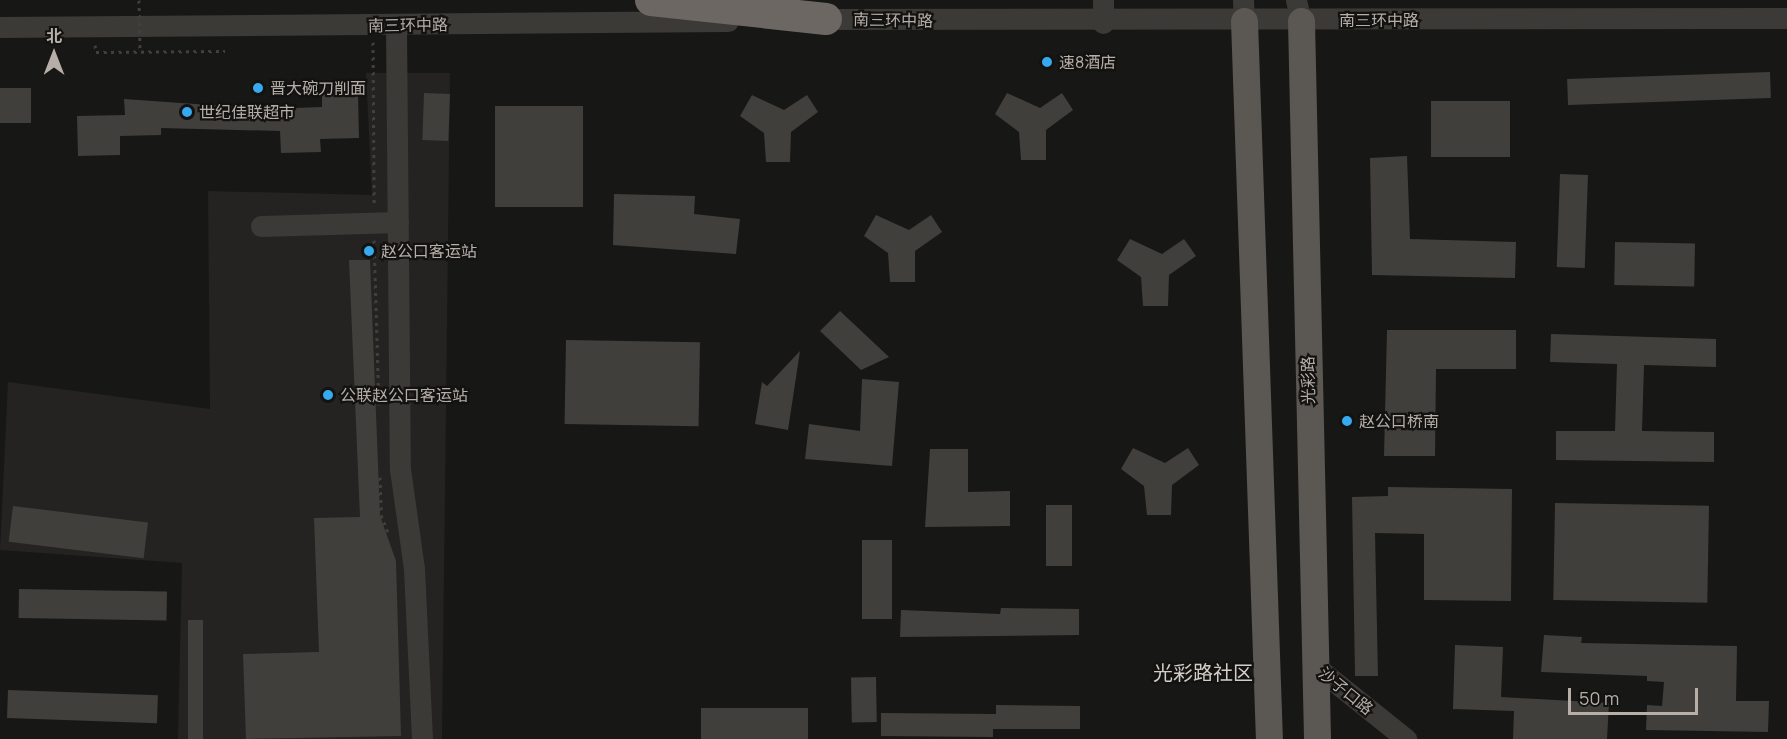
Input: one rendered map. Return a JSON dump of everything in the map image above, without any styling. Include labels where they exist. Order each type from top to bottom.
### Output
[{"type":"highway","points":[[651,0],[826,19]]},
{"type":"main road","name":"光彩路","points":[[1298,10],[1317,739]]},
{"type":"main road","points":[[1243,11],[1269,739]]},
{"type":"street","points":[[1103,0],[1103,22]]},
{"type":"street","name":"南三环中路","points":[[0,27],[396,26],[826,19],[1103,22],[1243,11],[1298,10],[1436,10],[1787,18]]},
{"type":"street","points":[[396,26],[400,469],[414,569],[422,739]]},
{"type":"street","points":[[261,226],[398,222]]},
{"type":"street","name":"沙子口路","points":[[1315,666],[1406,739]]},
{"type":"path","points":[[140,0],[140,51]]},
{"type":"path","points":[[96,52],[225,51]]},
{"type":"shaded area","name":"公联赵公口客运站","points":[[366,73],[450,73],[442,739],[178,739],[182,563],[0,550],[8,382],[210,409],[208,191],[372,195]]},
{"type":"building","points":[[1770,72],[1771,98],[1568,105],[1567,79]]},
{"type":"building","points":[[0,88],[31,88],[31,123],[0,123]]},
{"type":"building","points":[[358,93],[359,138],[320,139],[321,152],[281,153],[280,131],[161,128],[161,135],[120,136],[120,155],[78,156],[77,116],[125,115],[124,99],[268,109],[322,107],[322,94]]},
{"type":"building","points":[[424,93],[450,94],[448,141],[422,140]]},
{"type":"building","points":[[1007,93],[1040,108],[1062,93],[1073,110],[1046,130],[1046,160],[1021,160],[1019,132],[995,114]]},
{"type":"building","points":[[752,95],[784,110],[807,95],[818,112],[791,132],[790,162],[766,162],[764,133],[740,116]]},
{"type":"building","points":[[1431,101],[1510,101],[1510,157],[1431,157]]},
{"type":"building","points":[[495,106],[583,106],[583,207],[495,207]]},
{"type":"building","points":[[1407,156],[1410,239],[1516,242],[1515,278],[1372,275],[1370,158]]},
{"type":"building","points":[[1560,174],[1588,175],[1585,268],[1557,267]]},
{"type":"building","points":[[614,194],[695,196],[694,214],[740,219],[736,254],[613,245]]},
{"type":"building","points":[[876,215],[909,230],[931,215],[942,232],[915,251],[915,282],[890,282],[888,253],[864,236]]},
{"type":"building","points":[[1130,239],[1162,254],[1184,239],[1196,256],[1169,275],[1168,306],[1143,306],[1141,277],[1117,260]]},
{"type":"building","points":[[1615,242],[1695,243],[1694,286],[1614,285]]},
{"type":"building","points":[[349,260],[370,260],[380,516],[396,561],[401,736],[246,739],[243,654],[319,652],[314,518],[360,517]]},
{"type":"building","points":[[840,311],[889,357],[861,370],[820,331]]},
{"type":"building","points":[[1387,330],[1516,330],[1516,369],[1436,369],[1435,456],[1384,456]]},
{"type":"building","points":[[1551,334],[1716,339],[1716,367],[1644,365],[1642,431],[1714,432],[1714,462],[1556,460],[1556,431],[1615,431],[1617,364],[1550,362]]},
{"type":"building","points":[[566,340],[700,342],[699,426],[565,424]]},
{"type":"building","points":[[800,351],[788,430],[755,424],[762,382],[767,386]]},
{"type":"building","points":[[862,379],[899,382],[892,466],[805,459],[809,424],[860,431]]},
{"type":"building","points":[[1133,448],[1165,463],[1188,448],[1199,465],[1172,485],[1171,515],[1147,515],[1144,486],[1121,469]]},
{"type":"building","points":[[930,449],[968,449],[968,492],[1010,491],[1010,526],[925,527]]},
{"type":"building","points":[[1388,487],[1512,489],[1511,601],[1424,600],[1424,534],[1375,533],[1378,676],[1355,676],[1352,497],[1388,496]]},
{"type":"building","points":[[1555,503],[1709,506],[1707,603],[1553,600]]},
{"type":"building","points":[[1046,505],[1072,505],[1072,566],[1046,566]]},
{"type":"building","points":[[13,506],[148,523],[144,558],[9,542]]},
{"type":"building","points":[[862,540],[892,540],[892,619],[862,619]]},
{"type":"building","points":[[19,589],[167,592],[166,621],[18,618]]},
{"type":"building","points":[[1001,608],[1079,609],[1079,635],[900,637],[901,610],[1000,614]]},
{"type":"building","points":[[188,620],[203,620],[203,739],[188,739]]},
{"type":"building","points":[[1544,635],[1582,637],[1581,643],[1737,646],[1736,701],[1769,701],[1768,732],[1646,730],[1647,705],[1662,706],[1664,682],[1647,681],[1647,676],[1541,672]]},
{"type":"building","points":[[1455,645],[1503,647],[1501,697],[1609,703],[1607,739],[1513,739],[1514,711],[1453,709]]},
{"type":"building","points":[[851,677],[876,677],[877,722],[852,722]]},
{"type":"building","points":[[8,690],[158,695],[157,723],[7,718]]},
{"type":"building","points":[[996,705],[1080,706],[1080,729],[993,729],[993,737],[881,736],[881,713],[996,714]]},
{"type":"building","points":[[701,708],[808,708],[808,739],[701,739]]},
{"type":"place","name":"速8酒店","points":[[1047,62]]},
{"type":"place","name":"晋大碗刀削面","points":[[258,88]]},
{"type":"place","name":"世纪佳联超市","points":[[187,112]]},
{"type":"place","name":"赵公口客运站","points":[[369,251]]},
{"type":"place","name":"公联赵公口客运站","points":[[328,395]]},
{"type":"place","name":"赵公口桥南","points":[[1347,421]]},
{"type":"district","name":"光彩路社区","points":[[1203,672]]}]
